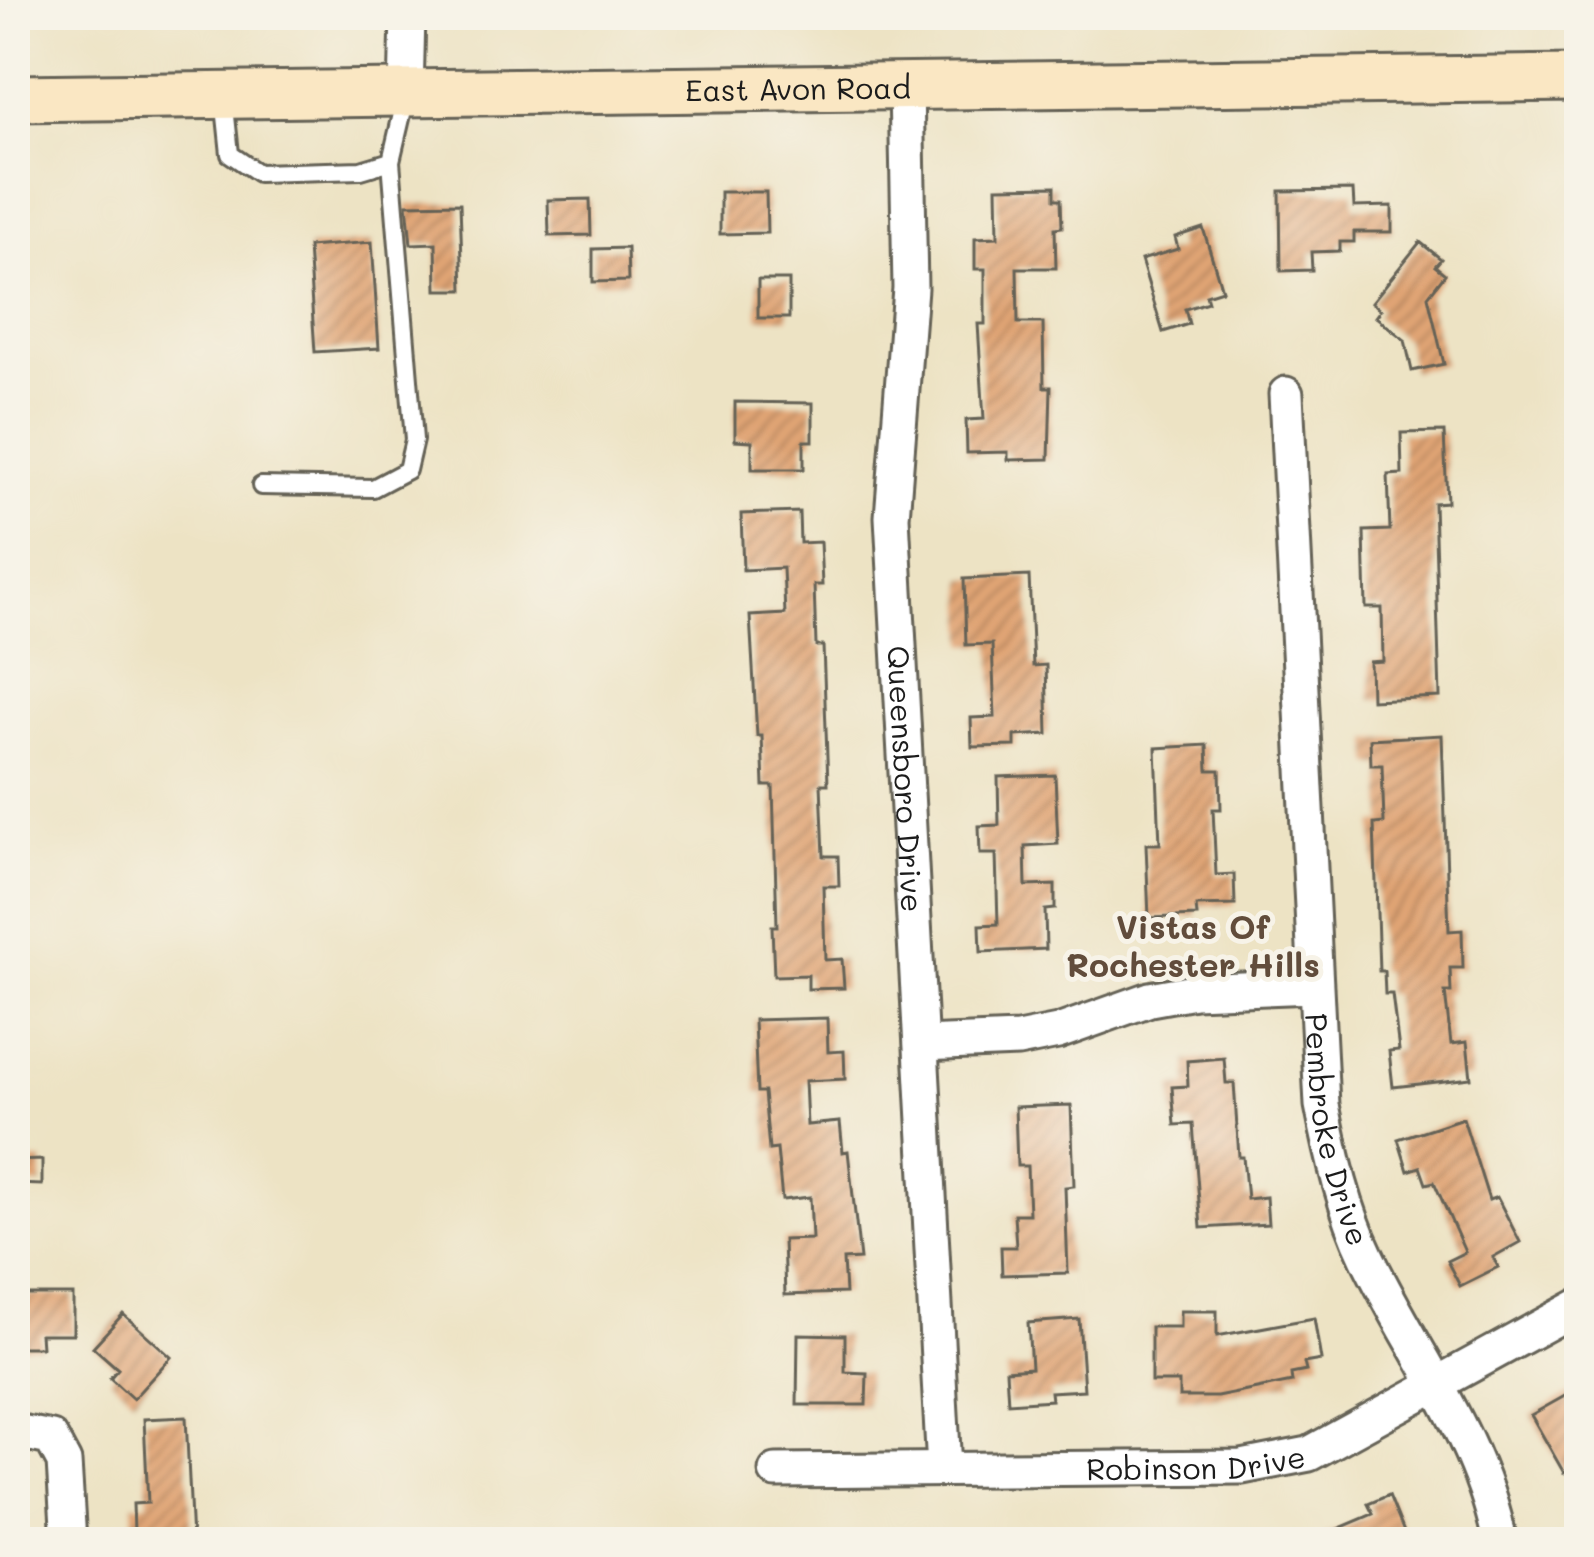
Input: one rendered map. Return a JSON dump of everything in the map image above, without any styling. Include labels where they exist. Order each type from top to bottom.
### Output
[{"type":"main road","name":"East Avon Road","points":[[15,98],[1579,78]]},
{"type":"street","points":[[406,94],[408,15]]},
{"type":"street","name":"Queensboro Drive","points":[[906,87],[910,288],[892,517],[944,1469]]},
{"type":"street","name":"Pembroke Drive","points":[[1286,394],[1322,1105],[1334,1168],[1366,1255],[1437,1384],[1493,1508],[1500,1542]]},
{"type":"street","points":[[922,1044],[1018,1040],[1058,1032],[1150,999],[1194,991],[1313,986]]},
{"type":"street","name":"Robinson Drive","points":[[776,1471],[1242,1468],[1309,1454],[1579,1306]]},
{"type":"street","points":[[15,1430],[51,1438],[64,1462],[69,1542]]},
{"type":"lane","points":[[262,486],[373,488],[407,470],[414,440],[391,161],[406,94]]},
{"type":"lane","points":[[224,96],[230,154],[258,172],[362,170],[391,161]]},
{"type":"building","points":[[1055,186],[1055,199],[1061,199],[1062,227],[1055,228],[1056,268],[1017,268],[1018,323],[1043,323],[1044,387],[1051,387],[1049,459],[1008,460],[1008,452],[967,453],[966,420],[984,419],[978,324],[985,324],[985,269],[975,269],[975,238],[998,237],[997,187]]},
{"type":"building","points":[[1353,190],[1354,207],[1392,206],[1392,232],[1354,232],[1354,242],[1340,242],[1340,251],[1311,252],[1312,270],[1281,271],[1280,191]]},
{"type":"building","points":[[720,192],[766,192],[767,233],[720,234]]},
{"type":"building","points":[[590,199],[591,235],[549,236],[548,200]]},
{"type":"building","points":[[460,203],[463,290],[437,290],[436,243],[411,244],[407,204]]},
{"type":"building","points":[[1203,228],[1222,290],[1206,295],[1208,302],[1185,309],[1189,324],[1163,332],[1141,260],[1178,249],[1175,237]]},
{"type":"building","points":[[372,242],[379,348],[315,352],[308,247]]},
{"type":"building","points":[[1420,242],[1441,259],[1435,266],[1445,274],[1428,296],[1444,364],[1412,371],[1405,340],[1376,317],[1381,310],[1372,302]]},
{"type":"building","points":[[627,248],[628,281],[593,282],[593,249]]},
{"type":"building","points":[[758,280],[789,280],[789,318],[758,318]]},
{"type":"building","points":[[735,402],[813,403],[813,441],[804,441],[804,469],[752,469],[752,441],[735,440]]},
{"type":"building","points":[[1444,432],[1447,502],[1434,503],[1440,697],[1371,700],[1370,662],[1383,661],[1382,608],[1366,608],[1364,531],[1390,530],[1388,475],[1402,474],[1401,433]]},
{"type":"building","points":[[799,512],[800,543],[820,542],[822,585],[814,585],[816,646],[823,646],[828,784],[821,784],[824,856],[838,856],[839,886],[823,886],[825,960],[842,959],[844,988],[808,989],[808,975],[774,976],[773,786],[764,786],[762,736],[757,736],[750,616],[785,614],[783,568],[743,570],[741,514]]},
{"type":"building","points":[[1029,576],[1033,666],[1046,665],[1048,734],[1015,736],[1015,746],[972,747],[971,718],[995,717],[992,644],[966,645],[964,579]]},
{"type":"building","points":[[1442,735],[1449,931],[1462,930],[1463,968],[1450,968],[1451,992],[1445,992],[1451,1044],[1467,1042],[1471,1078],[1393,1087],[1389,1051],[1399,1050],[1392,994],[1385,994],[1384,971],[1379,971],[1374,824],[1384,823],[1382,765],[1371,765],[1370,739]]},
{"type":"building","points":[[1207,745],[1208,770],[1220,770],[1221,809],[1213,809],[1216,875],[1234,874],[1235,905],[1196,906],[1197,916],[1149,918],[1146,844],[1160,844],[1156,748]]},
{"type":"building","points":[[1055,775],[1058,844],[1025,846],[1026,886],[1055,885],[1055,909],[1045,910],[1046,949],[981,952],[980,925],[998,924],[996,854],[980,854],[979,826],[999,825],[998,777]]},
{"type":"building","points":[[827,1018],[828,1052],[844,1051],[845,1079],[805,1081],[807,1125],[840,1122],[843,1152],[848,1151],[860,1259],[843,1260],[845,1293],[785,1295],[783,1240],[812,1239],[810,1197],[782,1200],[777,1149],[769,1150],[764,1092],[757,1092],[754,1020]]},
{"type":"building","points":[[1224,1058],[1226,1083],[1234,1083],[1247,1199],[1266,1197],[1268,1224],[1201,1228],[1193,1124],[1175,1125],[1172,1087],[1188,1086],[1187,1061]]},
{"type":"building","points":[[1071,1105],[1074,1186],[1065,1187],[1068,1273],[1002,1275],[1001,1247],[1016,1247],[1014,1214],[1029,1214],[1027,1166],[1017,1166],[1015,1107]]},
{"type":"building","points":[[1463,1118],[1489,1200],[1497,1197],[1520,1242],[1493,1257],[1498,1267],[1460,1286],[1447,1261],[1465,1252],[1434,1182],[1426,1184],[1420,1167],[1408,1171],[1398,1139]]},
{"type":"building","points":[[42,1160],[42,1185],[15,1184],[15,1161]]},
{"type":"building","points":[[15,1295],[73,1295],[73,1334],[40,1334],[41,1347],[15,1347]]},
{"type":"building","points":[[1180,1311],[1217,1311],[1217,1336],[1314,1318],[1321,1360],[1304,1363],[1306,1371],[1291,1374],[1292,1382],[1217,1397],[1179,1397],[1179,1382],[1151,1382],[1151,1327],[1180,1327]]},
{"type":"building","points":[[123,1314],[171,1357],[133,1399],[110,1378],[118,1369],[93,1347]]},
{"type":"building","points":[[1079,1319],[1084,1390],[1050,1392],[1051,1400],[1008,1403],[1006,1370],[1031,1368],[1028,1323]]},
{"type":"building","points":[[798,1334],[845,1335],[845,1372],[867,1373],[866,1405],[797,1405]]},
{"type":"building","points":[[1579,1388],[1579,1465],[1564,1473],[1531,1415]]},
{"type":"building","points":[[186,1417],[192,1542],[151,1542],[151,1531],[134,1532],[133,1504],[148,1503],[144,1419]]},
{"type":"building","points":[[1389,1495],[1408,1542],[1307,1542],[1373,1514],[1368,1504]]},
{"type":"district","name":"Vistas Of Rochester Hills","points":[[1193,944]]}]
